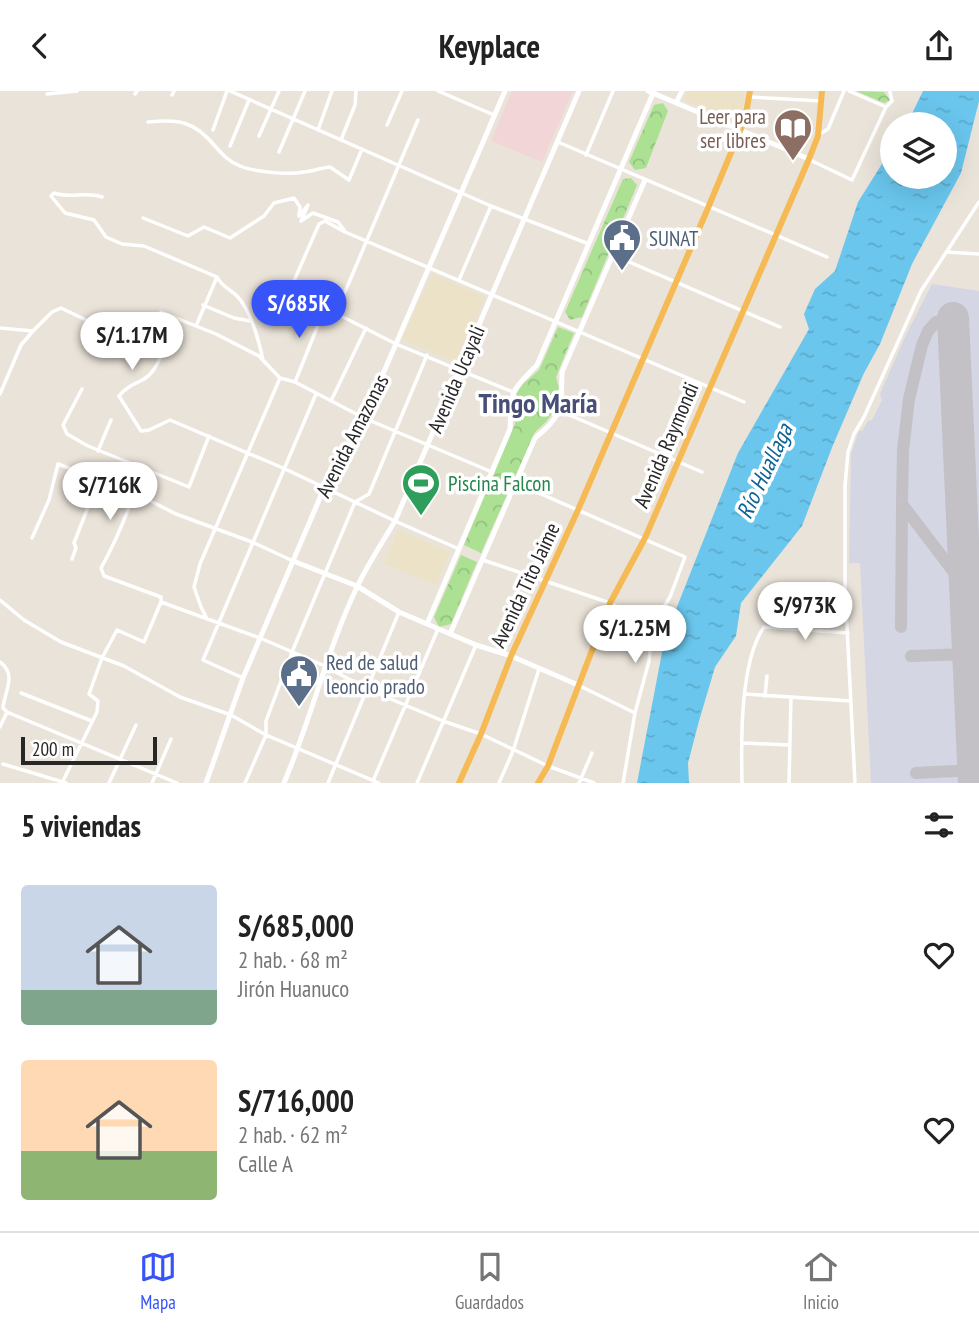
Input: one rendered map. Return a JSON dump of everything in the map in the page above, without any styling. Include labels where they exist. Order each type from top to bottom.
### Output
[{"type":"highway","name":"Avenida Raymondi","points":[[538,783],[548,766],[610,603],[645,538],[809,159],[818,135],[822,91]]},
{"type":"highway","name":"Avenida Tito Jaime","points":[[459,783],[511,656],[677,282],[740,131],[750,94]]},
{"type":"street","points":[[47,94],[77,91]]},
{"type":"street","points":[[213,130],[229,91],[491,206],[590,245]]},
{"type":"street","points":[[260,136],[279,91]]},
{"type":"street","points":[[279,152],[305,91]]},
{"type":"street","points":[[318,130],[332,91]]},
{"type":"street","points":[[387,125],[402,91]]},
{"type":"street","points":[[438,91],[450,93],[494,115]]},
{"type":"street","name":"Avenida Amazonas","points":[[206,783],[243,678],[325,486],[364,418],[505,91]]},
{"type":"street","name":"Avenida Ucayali","points":[[284,783],[325,666],[358,586],[395,521],[579,91]]},
{"type":"street","points":[[586,155],[613,91]]},
{"type":"street","points":[[676,103],[682,91]]},
{"type":"street","points":[[818,135],[828,129],[847,91],[886,107]]},
{"type":"street","points":[[427,624],[510,429],[510,401],[513,392],[537,365],[590,245],[651,92],[852,180],[886,107],[892,101],[890,91]]},
{"type":"street","points":[[341,140],[357,94]]},
{"type":"street","points":[[750,94],[822,101]]},
{"type":"street","points":[[230,146],[249,100]]},
{"type":"street","points":[[336,313],[418,120]]},
{"type":"street","points":[[148,122],[174,121],[191,125],[227,158],[242,167],[291,173],[330,167],[349,180],[362,149]]},
{"type":"street","points":[[558,142],[827,257]]},
{"type":"street","points":[[450,634],[535,438],[552,423],[560,411],[562,372],[645,180]]},
{"type":"street","points":[[102,197],[93,194],[66,197],[54,193],[51,196],[65,213],[94,220],[106,237],[122,244],[144,246],[217,277],[222,286],[238,297],[258,336],[264,362]]},
{"type":"street","points":[[143,218],[188,236],[204,227],[230,237],[264,216],[274,203],[294,198],[300,207],[299,216],[308,205],[301,221],[313,213],[338,222],[345,232]]},
{"type":"street","points":[[855,783],[845,588],[847,463],[853,434],[864,417],[911,311],[979,202]]},
{"type":"street","points":[[460,280],[491,206]]},
{"type":"street","points":[[513,392],[396,344],[290,290],[320,225],[325,221],[345,232],[744,402]]},
{"type":"street","points":[[946,252],[979,254]]},
{"type":"street","points":[[613,255],[780,327]]},
{"type":"street","points":[[196,326],[217,277]]},
{"type":"street","points":[[203,305],[234,318],[250,321]]},
{"type":"street","points":[[0,394],[21,345],[52,312],[61,308],[161,356],[155,371],[147,379],[118,396],[141,431],[149,431],[170,420],[325,486],[459,549]]},
{"type":"street","points":[[295,382],[325,308]]},
{"type":"street","points":[[161,311],[259,356],[281,378],[295,382],[364,418],[492,472]]},
{"type":"street","points":[[331,401],[366,328]]},
{"type":"street","points":[[0,337],[2,329],[33,331]]},
{"type":"street","points":[[245,783],[266,735],[266,721],[292,652],[355,502],[369,494],[427,355]]},
{"type":"street","points":[[208,621],[194,587],[200,564],[281,378]]},
{"type":"street","points":[[82,389],[63,428],[69,436],[98,451],[190,487],[209,436]]},
{"type":"street","points":[[243,678],[203,660],[316,394]]},
{"type":"street","points":[[560,411],[702,472]]},
{"type":"street","points":[[98,451],[111,420]]},
{"type":"street","points":[[32,538],[49,500],[58,464],[135,493],[324,575],[358,586],[400,612],[476,645],[511,656],[635,713]]},
{"type":"street","points":[[4,764],[64,783],[97,712],[98,701],[89,694],[102,659],[117,630],[144,642],[161,603],[161,597],[104,576],[101,568],[135,493],[143,467]]},
{"type":"street","points":[[72,559],[76,548],[74,543],[99,479]]},
{"type":"street","points":[[516,483],[685,557],[670,597],[653,625],[649,661],[635,713],[623,783]]},
{"type":"street","points":[[483,560],[610,603],[653,625]]},
{"type":"street","points":[[0,600],[24,620],[61,642],[124,666],[180,697],[232,715],[266,735],[375,782],[438,629]]},
{"type":"street","points":[[161,603],[260,638],[325,666],[367,689],[594,783]]},
{"type":"street","points":[[328,783],[400,612]]},
{"type":"street","points":[[742,783],[745,694],[755,643],[764,627],[848,633]]},
{"type":"street","points":[[417,783],[476,645]]},
{"type":"street","points":[[0,662],[7,667],[10,674],[3,708],[7,712],[177,783]]},
{"type":"street","points":[[499,783],[513,751],[539,669]]},
{"type":"street","points":[[765,696],[767,676]]},
{"type":"street","points":[[21,693],[92,721]]},
{"type":"street","points":[[745,694],[852,701]]},
{"type":"street","points":[[789,783],[791,697]]},
{"type":"street","points":[[0,727],[7,712]]},
{"type":"street","points":[[109,783],[136,725]]},
{"type":"street","points":[[152,783],[171,739]]},
{"type":"street","points":[[743,743],[790,745]]},
{"type":"street","points":[[579,783],[592,753]]},
{"type":"shaded area","points":[[512,91],[573,91],[542,162],[491,141]]},
{"type":"shaded area","points":[[687,91],[744,91],[742,109],[736,124],[684,100]]},
{"type":"shaded area","points":[[432,274],[485,297],[458,363],[402,340]]},
{"type":"shaded area","points":[[932,284],[979,291],[979,783],[871,783],[860,563],[849,563],[851,454],[859,431],[872,420],[882,400],[880,394]]},
{"type":"shaded area","points":[[398,530],[450,552],[436,585],[384,564]]},
{"type":"green space","points":[[856,91],[884,92],[890,100],[884,103]]},
{"type":"green space","points":[[663,103],[668,111],[646,168],[635,170],[629,162],[654,105]]},
{"type":"green space","points":[[631,178],[637,185],[582,317],[570,320],[565,312],[623,179]]},
{"type":"green space","points":[[558,327],[574,333],[556,377],[559,388],[555,409],[535,432],[481,553],[464,545],[515,424],[517,393],[539,370]]},
{"type":"green space","points":[[461,555],[477,562],[451,624],[439,627],[434,617]]},
{"type":"water","points":[[923,91],[979,91],[979,101],[957,180],[957,112],[913,112]]},
{"type":"water","name":"Río Huallaga","points":[[880,167],[880,189],[952,189],[912,264],[880,344],[864,373],[833,445],[802,526],[741,603],[736,636],[715,667],[699,721],[688,763],[689,783],[637,783],[665,637],[738,453],[809,329],[804,314],[815,289],[835,271],[858,202]]},
{"type":"taxiway","points":[[954,329],[947,322],[936,322],[928,331],[922,345],[909,399],[903,450],[902,504],[966,588]]},
{"type":"taxiway","points":[[901,627],[902,505]]},
{"type":"taxiway","points":[[911,656],[969,654]]},
{"type":"taxiway","points":[[916,773],[974,770]]},
{"type":"runway","points":[[953,318],[974,783]]},
{"type":"place","name":"Leer para ser libres","points":[[793,162]]},
{"type":"place","name":"SUNAT","points":[[622,272]]},
{"type":"place","name":"Piscina Falcon","points":[[421,517]]},
{"type":"place","name":"Red de salud leoncio prado","points":[[299,708]]},
{"type":"district","name":"Tingo María","points":[[538,402]]}]
